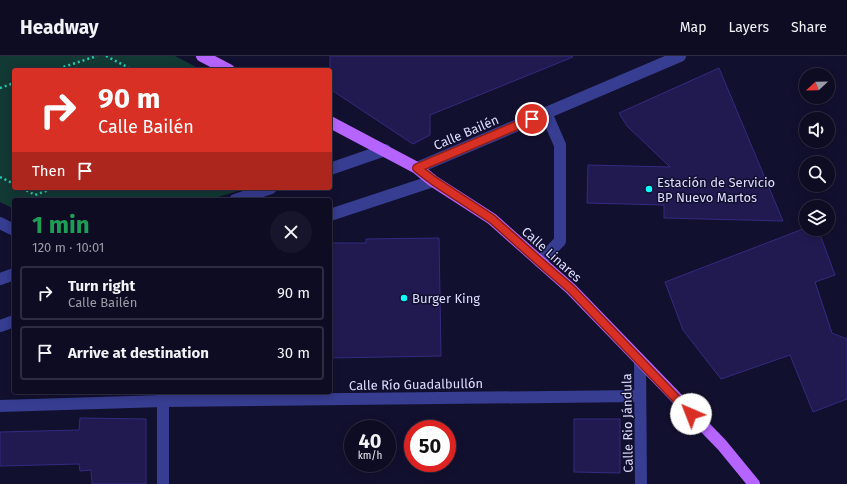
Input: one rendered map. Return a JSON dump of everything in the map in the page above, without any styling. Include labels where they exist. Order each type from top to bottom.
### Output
[{"type":"main road","points":[[202,56],[225,68]]},
{"type":"main road","name":"Calle Linares","points":[[332,123],[417,168],[492,219],[571,289],[722,445],[754,484]]},
{"type":"street","name":"Calle Bailén","points":[[417,168],[680,56]]},
{"type":"street","points":[[540,262],[560,241],[560,145],[546,113]]},
{"type":"street","points":[[332,168],[385,150]]},
{"type":"street","points":[[332,214],[434,181]]},
{"type":"street","points":[[241,198],[265,190]]},
{"type":"street","points":[[0,223],[12,229]]},
{"type":"street","points":[[0,279],[12,275]]},
{"type":"street","points":[[0,326],[12,322]]},
{"type":"street","name":"Calle Rio Jándula","points":[[640,361],[641,484]]},
{"type":"street","name":"Calle Río Guadalbullón","points":[[0,406],[163,397],[640,396]]},
{"type":"street","points":[[163,397],[163,484]]},
{"type":"path","points":[[60,68],[97,56]]},
{"type":"path","points":[[106,56],[129,68]]},
{"type":"path","points":[[0,88],[12,84]]},
{"type":"path","points":[[0,177],[12,183]]},
{"type":"path","points":[[26,190],[35,195],[49,190]]},
{"type":"green space","points":[[0,56],[175,56],[198,68],[12,68],[12,190],[241,190],[215,198],[12,198],[12,208],[0,202]]},
{"type":"building","points":[[330,56],[573,57],[430,115],[430,135],[413,144],[332,90],[332,68],[330,68]]},
{"type":"building","points":[[719,68],[783,221],[664,218],[664,205],[587,203],[588,165],[670,167],[627,126],[619,113]]},
{"type":"building","points":[[799,231],[799,236],[821,236],[835,275],[815,282],[832,333],[847,339],[847,399],[813,412],[790,355],[721,379],[683,330],[665,282]]},
{"type":"building","name":"Burger King","points":[[439,238],[441,356],[332,358],[332,243],[366,243],[366,239]]},
{"type":"building","points":[[80,418],[146,419],[146,484],[92,484],[91,470],[80,471],[79,464],[0,466],[0,432],[79,430]]},
{"type":"building","points":[[574,419],[620,419],[620,473],[574,472]]},
{"type":"place","name":"Estación de Servicio BP Nuevo Martos","points":[[649,189]]},
{"type":"place","name":"Burger King","points":[[404,298]]},
{"type":"route","points":[[532,119],[417,168],[492,219],[571,289],[691,414]]}]
